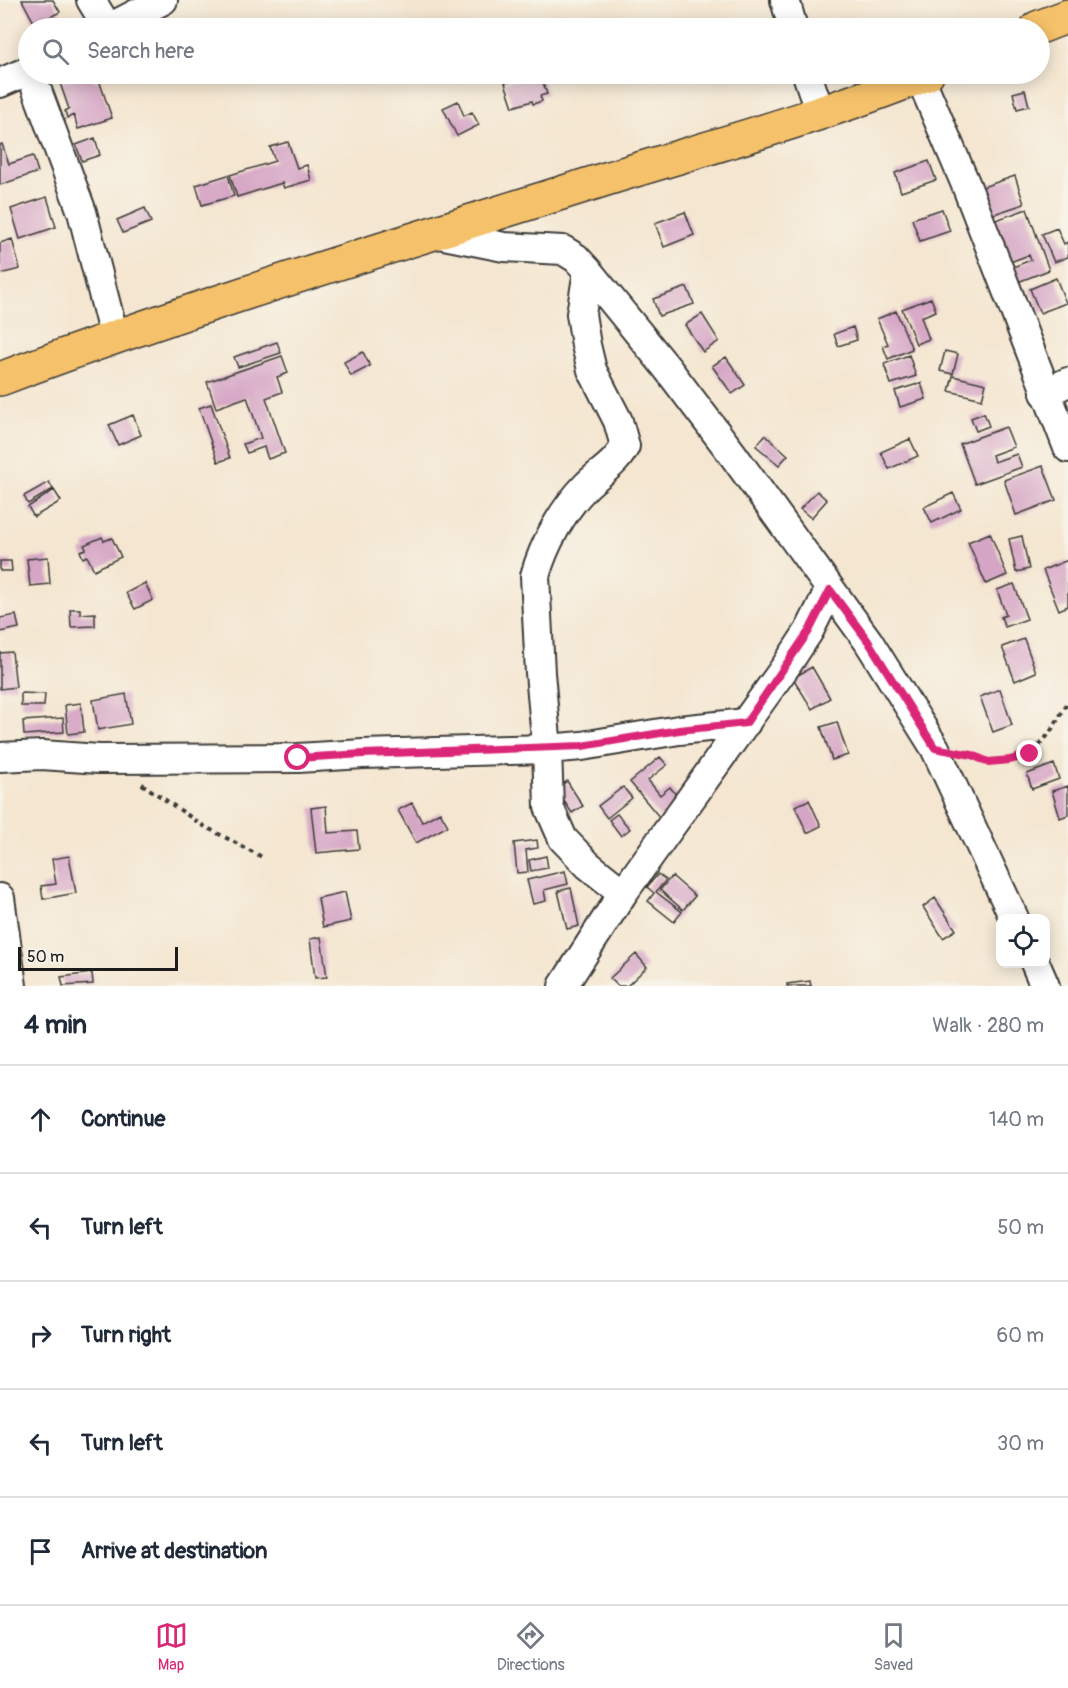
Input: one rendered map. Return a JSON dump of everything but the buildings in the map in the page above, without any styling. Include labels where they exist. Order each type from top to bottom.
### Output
[{"type":"highway","points":[[1050,23],[1068,16]]},
{"type":"highway","points":[[0,379],[114,336],[820,112],[899,84]]},
{"type":"street","points":[[91,0],[103,18]]},
{"type":"street","points":[[128,18],[163,0]]},
{"type":"street","points":[[785,0],[790,18]]},
{"type":"street","points":[[0,83],[18,76]]},
{"type":"street","points":[[34,84],[82,212],[114,336]]},
{"type":"street","points":[[810,84],[820,112]]},
{"type":"street","points":[[927,84],[974,206],[1057,388],[1068,448]]},
{"type":"street","points":[[434,233],[504,247],[563,250],[576,258],[588,271],[667,368],[731,452],[868,641],[935,748],[1012,914]]},
{"type":"street","points":[[588,271],[581,314],[586,345],[592,370],[618,421],[625,446],[613,464],[585,487],[566,510],[546,546],[537,570],[535,576],[540,673],[547,749],[549,807],[562,838],[588,865],[623,893]]},
{"type":"street","points":[[563,986],[623,893],[746,723],[809,631],[830,590]]},
{"type":"street","points":[[0,756],[42,755],[99,759],[298,758],[547,749],[746,723]]},
{"type":"street","points":[[0,898],[12,986]]},
{"type":"street","points":[[1037,968],[1045,986]]},
{"type":"path","points":[[935,748],[972,755],[988,762],[1010,760],[1030,754],[1044,742],[1068,702]]},
{"type":"path","points":[[137,781],[202,825],[264,858]]},
{"type":"route","points":[[298,758],[547,749],[746,723],[809,631],[830,590],[868,641],[935,748],[972,755],[988,762],[1010,760],[1030,754]]}]
